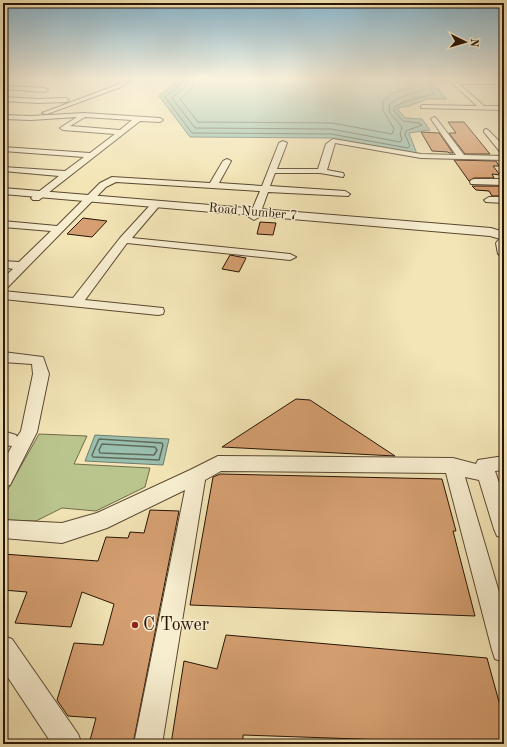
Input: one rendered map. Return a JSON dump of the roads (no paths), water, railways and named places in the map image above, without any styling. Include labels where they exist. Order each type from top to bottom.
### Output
[{"type":"street","points":[[31,118],[45,113]]},
{"type":"street","points":[[84,115],[63,128],[120,132]]},
{"type":"street","points":[[3,117],[31,118],[84,115],[160,120]]},
{"type":"street","points":[[38,196],[138,119]]},
{"type":"street","points":[[434,119],[462,158]]},
{"type":"street","points":[[486,131],[504,151]]},
{"type":"street","points":[[320,171],[323,168],[330,144],[333,141],[421,156],[504,158]]},
{"type":"street","points":[[256,215],[283,143]]},
{"type":"street","points":[[3,149],[92,155]]},
{"type":"street","points":[[214,184],[228,161]]},
{"type":"street","points":[[3,169],[67,174]]},
{"type":"street","points":[[273,171],[320,171],[340,175]]},
{"type":"street","points":[[3,285],[89,201],[103,185],[115,179],[123,172]]},
{"type":"street","points":[[115,179],[214,184],[345,194]]},
{"type":"street","points":[[474,182],[504,182]]},
{"type":"street","name":"Road Number 7","points":[[3,191],[89,201],[504,237]]},
{"type":"street","name":"Road Number 7","points":[[3,195],[38,196]]},
{"type":"street","points":[[489,200],[504,200]]},
{"type":"street","points":[[77,302],[124,240],[155,206]]},
{"type":"street","points":[[3,224],[60,229]]},
{"type":"street","points":[[504,237],[501,243],[504,254]]},
{"type":"street","points":[[124,240],[290,257]]},
{"type":"street","points":[[3,264],[21,266]]},
{"type":"street","points":[[3,295],[158,311]]},
{"type":"street","points":[[3,357],[38,360],[41,374],[29,432],[3,479]]},
{"type":"street","points":[[3,529],[62,533],[100,521],[197,476],[218,463],[453,466],[487,474]]},
{"type":"street","points":[[504,463],[484,465],[504,529]]},
{"type":"street","points":[[453,466],[504,650]]},
{"type":"street","points":[[148,744],[197,476]]},
{"type":"street","points":[[3,648],[68,744]]},
{"type":"water","points":[[172,113],[401,113],[405,118],[422,119],[430,130],[409,133],[417,154],[331,138],[190,137]]},
{"type":"water","points":[[95,435],[169,439],[163,465],[85,461]]},
{"type":"place","name":"C Tower","points":[[135,625]]}]
